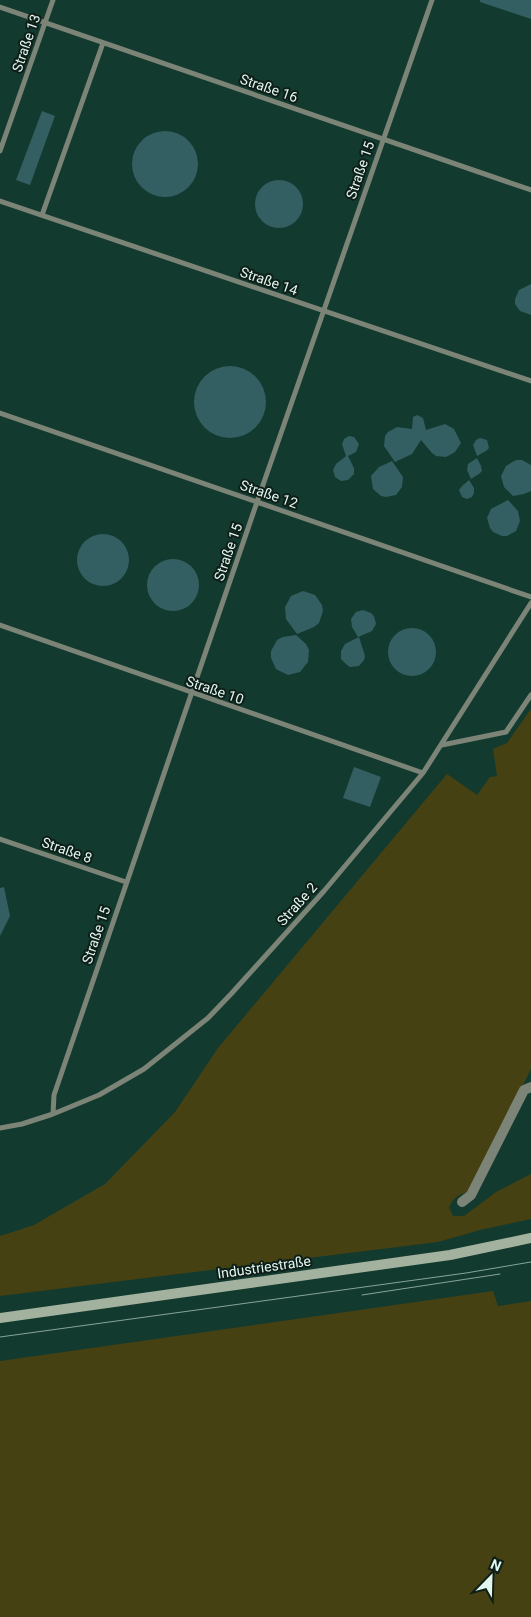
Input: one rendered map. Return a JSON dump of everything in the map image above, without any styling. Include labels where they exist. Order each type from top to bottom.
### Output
[{"type":"main road","name":"Industriestraße","points":[[0,1318],[450,1255],[531,1238]]},
{"type":"street","points":[[462,1202],[471,1195],[524,1090],[531,1087]]},
{"type":"lane","name":"Straße 13","points":[[0,150],[53,0]]},
{"type":"lane","name":"Straße 15","points":[[53,1114],[54,1095],[126,882],[192,694],[256,502],[432,0]]},
{"type":"lane","name":"Straße 16","points":[[0,8],[531,190]]},
{"type":"lane","points":[[42,215],[103,43]]},
{"type":"lane","name":"Straße 14","points":[[0,201],[531,381]]},
{"type":"lane","name":"Straße 12","points":[[0,413],[531,597]]},
{"type":"lane","name":"Straße 2","points":[[0,1128],[22,1124],[53,1114],[99,1095],[144,1069],[208,1018],[324,891],[423,773],[531,603]]},
{"type":"lane","name":"Straße 10","points":[[0,626],[423,773]]},
{"type":"lane","points":[[442,745],[506,732],[531,695]]},
{"type":"lane","name":"Straße 8","points":[[0,839],[126,882]]},
{"type":"shaded area","points":[[531,709],[531,1069],[469,1192],[457,1196],[449,1207],[453,1216],[464,1216],[496,1192],[531,1174],[531,1219],[480,1230],[438,1242],[0,1296],[0,1236],[34,1225],[105,1184],[175,1112],[218,1048],[447,774],[477,795],[490,777],[497,776],[493,749],[507,743]]},
{"type":"shaded area","points":[[493,1291],[498,1306],[531,1301],[531,1617],[0,1617],[0,1361]]},
{"type":"building","points":[[480,0],[531,0],[531,19],[480,2]]},
{"type":"building","points":[[42,111],[55,116],[30,185],[16,180]]},
{"type":"building","points":[[158,131],[172,131],[184,136],[193,145],[198,157],[196,177],[189,188],[172,197],[158,197],[146,192],[137,183],[132,171],[132,157],[137,145],[146,136]]},
{"type":"building","points":[[279,180],[288,182],[296,187],[301,195],[303,204],[301,213],[296,221],[288,226],[279,228],[270,226],[262,221],[257,213],[255,204],[257,195],[262,187],[270,182]]},
{"type":"building","points":[[531,284],[531,315],[520,311],[515,304],[515,299],[519,290]]},
{"type":"building","points":[[230,366],[250,372],[260,382],[266,402],[260,422],[250,432],[230,438],[210,432],[200,422],[194,402],[200,382],[210,372]]},
{"type":"building","points":[[417,415],[423,418],[426,430],[445,424],[454,429],[461,443],[455,452],[446,457],[436,456],[421,440],[412,454],[395,462],[384,446],[385,436],[397,427],[412,429],[413,417]]},
{"type":"building","points":[[349,436],[354,437],[359,444],[356,452],[348,456],[354,468],[354,474],[348,480],[341,481],[335,477],[333,470],[336,464],[346,456],[342,444],[344,439]]},
{"type":"building","points":[[480,438],[487,440],[489,448],[477,456],[473,445]]},
{"type":"building","points":[[477,458],[482,471],[471,479],[467,470],[468,464]]},
{"type":"building","points":[[516,460],[522,460],[531,465],[531,491],[513,496],[504,487],[501,476],[506,466]]},
{"type":"building","points":[[392,461],[403,477],[402,487],[396,495],[381,496],[373,489],[371,476],[379,467]]},
{"type":"building","points":[[469,480],[474,488],[474,493],[472,497],[467,499],[462,497],[459,490]]},
{"type":"building","points":[[508,500],[518,511],[520,521],[516,531],[507,536],[502,536],[493,532],[487,518],[491,509]]},
{"type":"building","points":[[103,534],[113,536],[121,542],[127,550],[129,560],[127,570],[121,578],[113,584],[103,586],[93,584],[85,578],[79,570],[77,560],[79,550],[85,542],[93,536]]},
{"type":"building","points":[[173,559],[183,561],[191,567],[197,575],[199,585],[197,595],[191,603],[183,609],[173,611],[163,609],[155,603],[149,595],[147,585],[149,575],[155,567],[163,561]]},
{"type":"building","points":[[303,591],[315,595],[322,605],[323,611],[319,623],[297,634],[286,619],[285,607],[291,596]]},
{"type":"building","points":[[363,610],[374,616],[376,624],[372,631],[358,637],[352,627],[351,619],[356,612]]},
{"type":"building","points":[[412,628],[421,630],[429,635],[434,643],[436,652],[434,661],[429,669],[421,674],[412,676],[403,674],[395,669],[390,661],[388,652],[390,643],[395,635],[403,630]]},
{"type":"building","points":[[296,635],[306,644],[309,650],[308,662],[300,672],[288,675],[276,669],[271,658],[271,651],[277,640]]},
{"type":"building","points":[[359,637],[365,656],[364,660],[359,666],[350,667],[341,659],[341,651],[345,644]]},
{"type":"building","points":[[354,767],[381,777],[370,807],[343,798]]},
{"type":"building","points":[[4,887],[10,916],[0,936],[0,888]]},
{"type":"tram line","points":[[0,1337],[466,1273],[531,1262]]},
{"type":"tram line","points":[[362,1295],[500,1274]]}]
